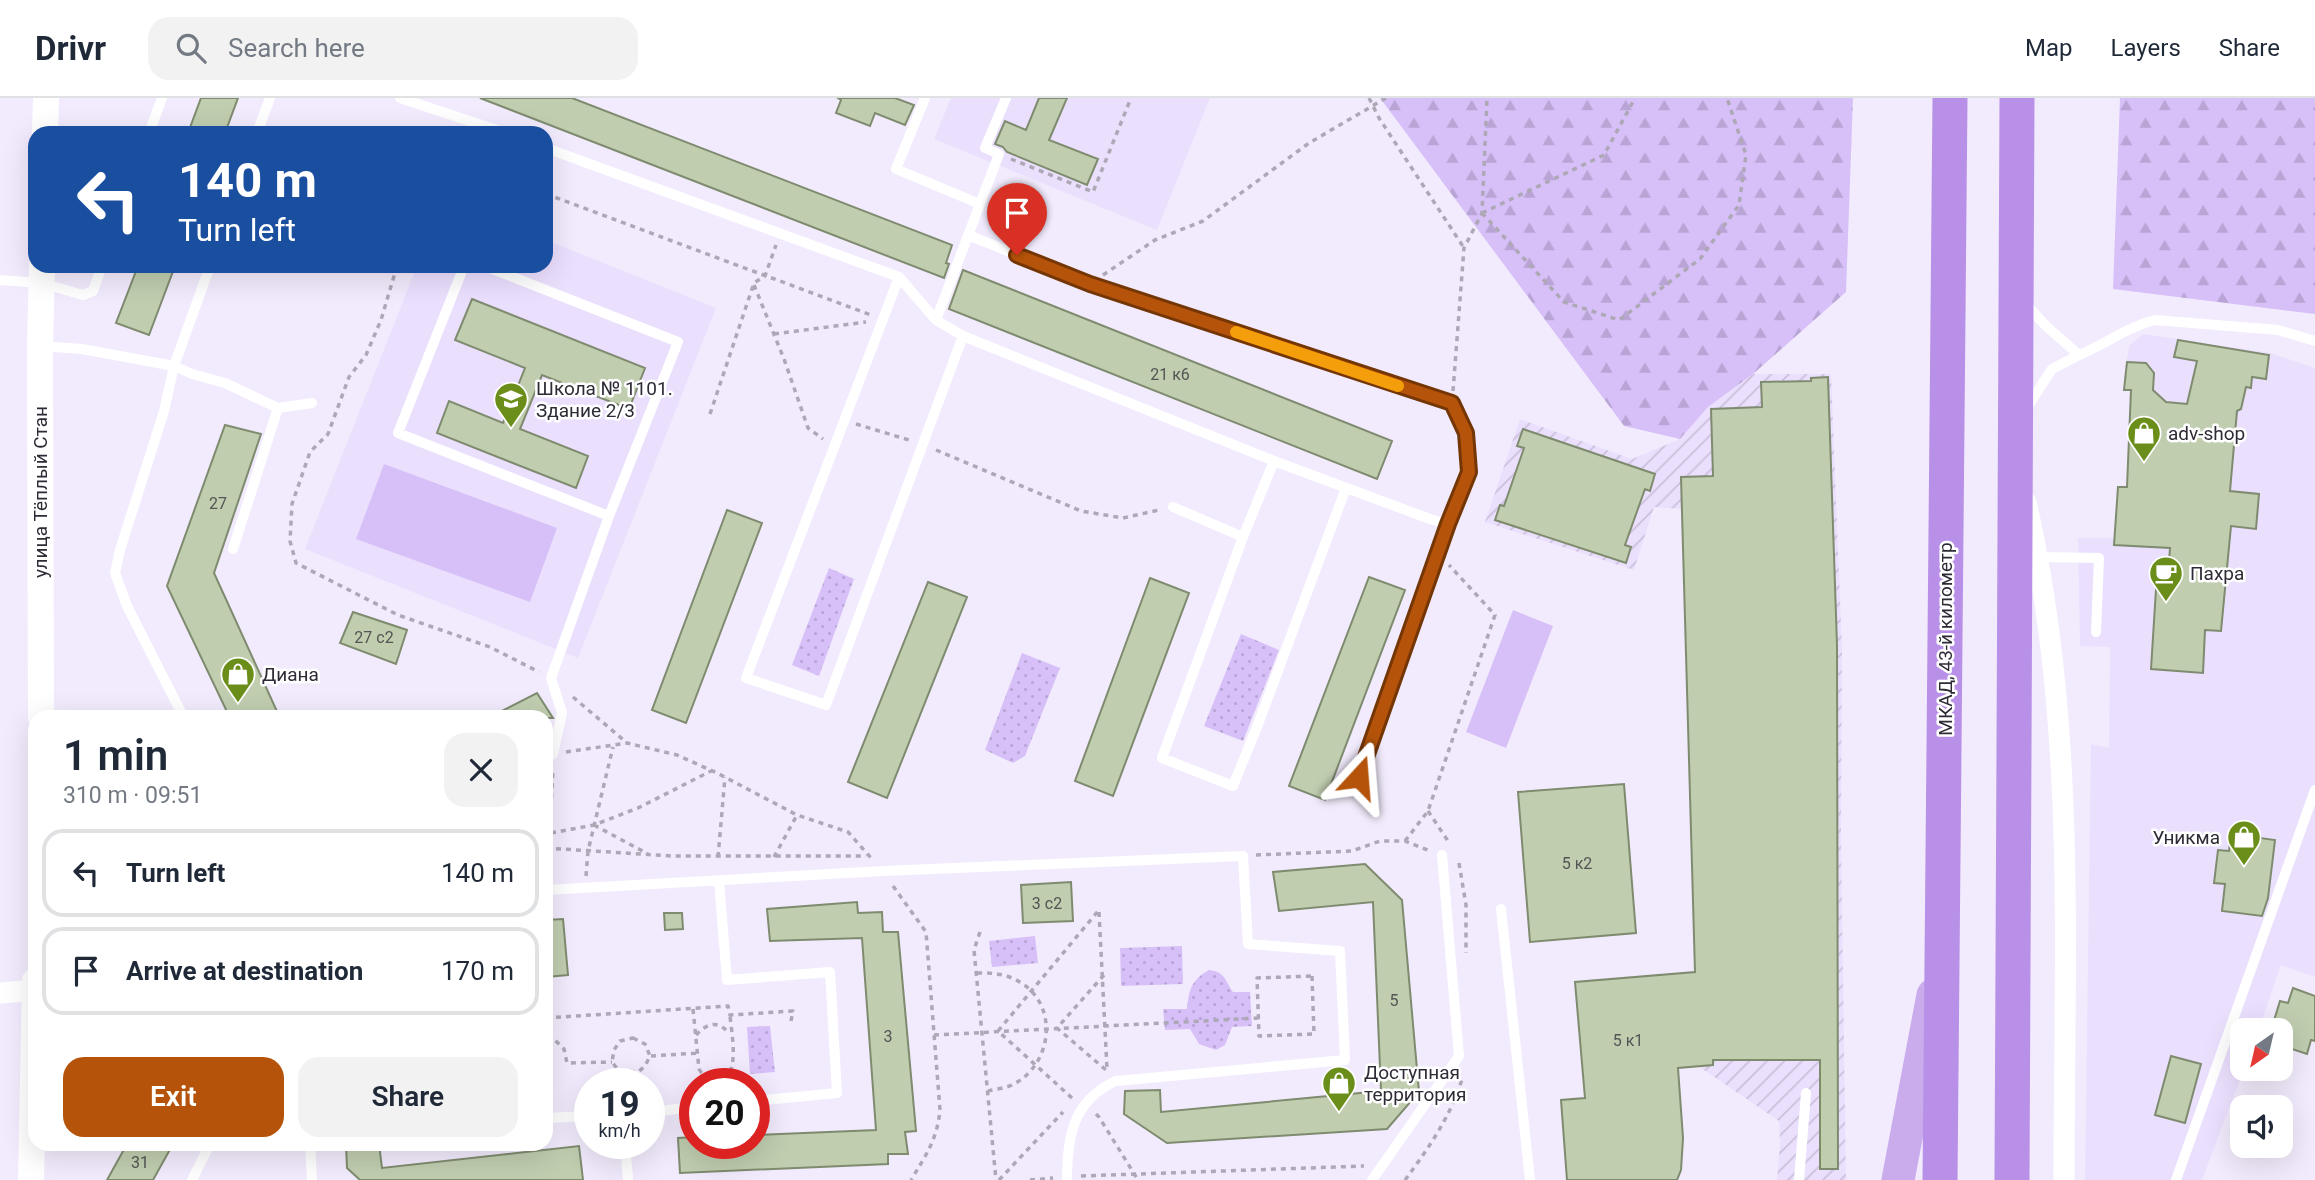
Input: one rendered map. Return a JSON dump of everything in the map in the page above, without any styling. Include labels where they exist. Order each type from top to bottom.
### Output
[{"type":"highway","name":"МКАД, 43-й километр","points":[[1940,1180],[1950,98]]},
{"type":"highway","points":[[2012,1180],[2015,946],[2014,291],[2017,98]]},
{"type":"main road","points":[[1898,1180],[1942,945]]},
{"type":"street","points":[[46,126],[47,98]]},
{"type":"street","name":"улица Тёплый Стан","points":[[41,710],[42,275]]},
{"type":"street","points":[[2015,440],[2039,557],[2059,729],[2064,801],[2064,1180]]},
{"type":"street","points":[[0,993],[28,991]]},
{"type":"street","points":[[32,1151],[32,1180]]},
{"type":"lane","points":[[152,126],[162,98]]},
{"type":"lane","points":[[260,126],[270,98]]},
{"type":"lane","points":[[400,98],[485,126]]},
{"type":"lane","points":[[925,98],[896,169],[980,204]]},
{"type":"lane","points":[[936,320],[999,154],[985,148],[1006,98]]},
{"type":"lane","points":[[553,151],[899,277],[936,320],[963,336],[1274,461],[1448,524]]},
{"type":"lane","points":[[968,235],[1090,284],[1452,403],[1466,433],[1469,472],[1448,524],[1359,777]]},
{"type":"lane","points":[[0,280],[42,275],[83,295],[93,291],[99,273]]},
{"type":"lane","points":[[180,710],[127,606],[115,573],[164,411],[174,366],[207,273]]},
{"type":"lane","points":[[461,273],[398,432],[609,516]]},
{"type":"lane","points":[[503,273],[678,342],[609,516],[551,678],[562,713],[553,745]]},
{"type":"lane","points":[[899,277],[746,678],[826,705],[963,336]]},
{"type":"lane","points":[[2014,291],[2046,326],[2080,355]]},
{"type":"lane","points":[[2015,440],[2052,369],[2095,349],[2135,325],[2155,320],[2277,330],[2315,341]]},
{"type":"lane","points":[[40,346],[82,349],[174,366],[225,383],[278,408],[312,403]]},
{"type":"lane","points":[[233,549],[278,408]]},
{"type":"lane","points":[[1274,461],[1243,537],[1162,758],[1233,786],[1346,488]]},
{"type":"lane","points":[[1173,507],[1243,537]]},
{"type":"lane","points":[[2039,557],[2099,558],[2096,632]]},
{"type":"lane","points":[[2176,1180],[2315,790]]},
{"type":"lane","points":[[1372,1180],[1459,1056],[1442,855]]},
{"type":"lane","points":[[553,890],[883,871],[1243,856],[1248,944],[1340,950],[1345,1060],[1116,1081],[1094,1093],[1070,1131],[1067,1178]]},
{"type":"lane","points":[[719,881],[727,979],[830,972],[837,1093],[770,1099]]},
{"type":"lane","points":[[1501,909],[1530,1180]]},
{"type":"lane","points":[[1799,1180],[1806,1093]]},
{"type":"lane","points":[[553,1118],[574,1117]]},
{"type":"lane","points":[[192,1180],[206,1151]]},
{"type":"lane","points":[[310,1151],[312,1180]]},
{"type":"lane","points":[[626,1159],[628,1180]]},
{"type":"path","points":[[999,154],[1093,192],[1132,98]]},
{"type":"path","points":[[1369,98],[1464,248]]},
{"type":"path","points":[[1090,284],[1155,240],[1203,221],[1309,143],[1386,98]]},
{"type":"path","points":[[1452,403],[1464,248],[1482,213],[1487,98]]},
{"type":"path","points":[[1482,213],[1604,155],[1636,98]]},
{"type":"path","points":[[1482,213],[1564,302],[1619,320],[1700,259],[1739,205],[1746,155],[1727,98]]},
{"type":"path","points":[[553,197],[882,320]]},
{"type":"path","points":[[710,414],[754,283],[765,276],[780,233]]},
{"type":"path","points":[[395,273],[381,320],[366,355],[349,377],[328,435],[310,452],[292,504],[290,541],[296,563],[398,615],[490,648],[551,678],[627,743],[677,755],[712,770],[797,815],[848,832],[883,871],[926,932],[940,1110],[934,1142],[911,1180]]},
{"type":"path","points":[[754,283],[808,428],[834,447]]},
{"type":"path","points":[[774,334],[882,320]]},
{"type":"path","points":[[844,420],[923,445],[1081,510],[1123,518],[1173,507]]},
{"type":"path","points":[[1405,841],[1428,811],[1495,614],[1438,553]]},
{"type":"path","points":[[553,756],[627,743]]},
{"type":"path","points":[[584,888],[594,825],[613,747]]},
{"type":"path","points":[[553,833],[594,825],[638,808],[712,770]]},
{"type":"path","points":[[718,857],[725,777]]},
{"type":"path","points":[[774,857],[797,815]]},
{"type":"path","points":[[594,825],[650,855]]},
{"type":"path","points":[[1243,856],[1352,852],[1380,841],[1405,841],[1442,855]]},
{"type":"path","points":[[553,848],[718,857],[869,856]]},
{"type":"path","points":[[998,1031],[1099,910],[1107,1071],[1057,1028]]},
{"type":"path","points":[[980,932],[974,950],[998,1180]]},
{"type":"path","points":[[976,973],[999,973],[1017,980],[1031,991],[1042,1007],[1047,1028],[1046,1044],[1036,1066],[1027,1076],[1011,1086],[988,1091]]},
{"type":"path","points":[[1057,1028],[1104,975]]},
{"type":"path","points":[[1312,976],[1314,1034],[1259,1035],[1259,1018],[1257,978],[1312,976]]},
{"type":"path","points":[[553,1018],[727,1006],[730,1015],[733,1068]]},
{"type":"path","points":[[693,1008],[699,1068]]},
{"type":"path","points":[[730,1015],[793,1011],[791,1021]]},
{"type":"path","points":[[934,1035],[1259,1018]]},
{"type":"path","points":[[696,1036],[705,1026],[714,1024],[723,1026],[731,1035]]},
{"type":"path","points":[[998,1031],[1074,1100],[1099,1117],[1138,1180]]},
{"type":"path","points":[[617,1068],[612,1062],[614,1050],[620,1041],[633,1038],[645,1044],[650,1056],[643,1068]]},
{"type":"path","points":[[553,1040],[564,1049],[567,1063],[612,1062]]},
{"type":"path","points":[[650,1056],[698,1053]]},
{"type":"path","points":[[998,1180],[1074,1100]]},
{"type":"path","points":[[1030,1180],[1382,1166]]},
{"type":"shaded area","points":[[951,98],[1210,98],[1157,230],[934,139]]},
{"type":"shaded area","name":"Школа № 1101. Здание 2/3","points":[[553,243],[716,308],[578,658],[305,549],[414,273],[553,273]]},
{"type":"shaded area","points":[[2143,334],[2270,353],[2315,368],[2315,977],[2281,965],[2263,1018],[2230,1018],[2230,1082],[2239,1082],[2234,1095],[2230,1095],[2230,1106],[2202,1180],[2085,1180],[2091,744],[2109,748],[2110,647],[2080,646],[2078,538],[2114,538],[2118,487],[2127,487],[2131,390],[2124,390],[2124,378],[2129,346]]},
{"type":"shaded area","points":[[1753,374],[1831,374],[1842,648],[1841,836],[1846,1180],[1777,1180],[1779,1121],[1698,1066],[1682,509],[1654,507],[1634,570],[1485,522],[1520,419],[1632,459],[1680,439],[1708,407]]},
{"type":"green space","points":[[1380,98],[1853,98],[1846,292],[1753,374],[1708,407],[1680,439],[1624,426]]},
{"type":"green space","points":[[2120,98],[2315,98],[2315,314],[2113,289]]},
{"type":"green space","points":[[384,464],[557,528],[530,602],[356,539]]},
{"type":"green space","points":[[829,568],[854,579],[819,676],[792,665]]},
{"type":"green space","points":[[1513,610],[1553,626],[1506,748],[1466,732]]},
{"type":"green space","points":[[1241,634],[1279,650],[1243,741],[1204,726]]},
{"type":"green space","points":[[1022,653],[1060,668],[1025,756],[1013,763],[985,750]]},
{"type":"green space","points":[[1035,936],[1038,963],[992,967],[989,941]]},
{"type":"green space","points":[[1182,946],[1183,984],[1121,986],[1120,948]]},
{"type":"green space","points":[[1209,970],[1222,975],[1233,992],[1250,992],[1252,1026],[1232,1027],[1225,1045],[1216,1050],[1199,1044],[1190,1029],[1165,1030],[1163,1009],[1187,1009],[1192,986]]},
{"type":"green space","points":[[770,1026],[775,1072],[770,1072],[770,1068],[750,1068],[747,1027]]},
{"type":"building","points":[[201,98],[238,98],[228,126],[191,126]]},
{"type":"building","points":[[480,98],[572,98],[952,245],[944,278],[553,126]]},
{"type":"building","points":[[838,98],[895,98],[914,105],[905,125],[875,113],[870,126],[836,113],[841,100]]},
{"type":"building","points":[[1039,98],[1067,98],[1049,140],[1098,159],[1087,185],[1007,152],[995,144],[1005,121],[1026,130]]},
{"type":"building","points":[[963,270],[1392,441],[1377,479],[949,309]]},
{"type":"building","points":[[135,273],[172,273],[149,335],[116,323]]},
{"type":"building","points":[[472,299],[645,368],[629,409],[542,375],[520,429],[588,456],[576,488],[437,433],[449,401],[503,423],[525,368],[455,340]]},
{"type":"building","points":[[2178,340],[2269,355],[2266,379],[2252,377],[2251,388],[2246,387],[2241,409],[2237,411],[2230,491],[2259,494],[2256,529],[2231,526],[2221,631],[2205,630],[2203,673],[2151,669],[2156,589],[2167,590],[2170,548],[2114,545],[2118,487],[2127,487],[2131,390],[2124,390],[2127,362],[2146,363],[2154,373],[2153,390],[2166,402],[2187,404],[2197,361],[2174,357]]},
{"type":"building","points":[[1828,377],[1837,645],[1838,1169],[1820,1169],[1820,1060],[1713,1060],[1713,1065],[1678,1068],[1683,1138],[1681,1170],[1677,1180],[1567,1180],[1561,1100],[1585,1098],[1575,982],[1695,972],[1681,477],[1713,476],[1711,409],[1762,407],[1761,382],[1811,381],[1811,378]]},
{"type":"building","points":[[225,425],[261,434],[214,573],[276,710],[226,710],[167,586]]},
{"type":"building","points":[[1523,429],[1655,474],[1650,491],[1645,489],[1625,545],[1631,547],[1626,563],[1495,520],[1500,505],[1504,506],[1524,448],[1517,446]]},
{"type":"building","points":[[727,510],[762,523],[686,723],[652,710]]},
{"type":"building","points":[[1369,577],[1405,590],[1325,800],[1289,786]]},
{"type":"building","points":[[1150,578],[1189,593],[1113,796],[1075,781]]},
{"type":"building","points":[[928,582],[967,597],[887,798],[848,782]]},
{"type":"building","points":[[353,612],[407,630],[396,664],[340,643]]},
{"type":"building","points":[[537,693],[548,710],[504,710]]},
{"type":"building","points":[[1624,784],[1636,933],[1530,942],[1518,792]]},
{"type":"building","name":"Уникма","points":[[2231,834],[2275,840],[2268,898],[2262,916],[2222,911],[2225,884],[2214,883],[2218,850],[2229,851]]},
{"type":"building","points":[[1365,864],[1402,900],[1419,1092],[1387,1129],[1167,1143],[1124,1114],[1125,1091],[1160,1090],[1161,1112],[1381,1091],[1373,902],[1279,911],[1273,872]]},
{"type":"building","points":[[1071,882],[1073,921],[1023,923],[1021,885]]},
{"type":"building","points":[[857,902],[858,913],[882,912],[883,932],[898,932],[916,1131],[905,1132],[908,1154],[888,1154],[888,1164],[680,1173],[679,1159],[770,1159],[770,1134],[876,1130],[862,938],[770,941],[767,909]]},
{"type":"building","points":[[664,913],[682,913],[683,929],[665,930]]},
{"type":"building","points":[[563,919],[568,975],[553,976],[553,920]]},
{"type":"building","points":[[2293,988],[2315,996],[2315,1041],[2311,1040],[2307,1054],[2293,1049],[2293,1018],[2275,1018],[2280,1001],[2288,1003]]},
{"type":"building","points":[[2171,1056],[2201,1064],[2185,1123],[2155,1115]]},
{"type":"building","points":[[574,1147],[574,1159],[581,1159],[583,1180],[360,1180],[347,1168],[346,1151],[380,1151],[382,1168]]},
{"type":"building","points":[[123,1151],[169,1151],[153,1180],[107,1180]]},
{"type":"slow traffic","points":[[1236,332],[1398,386]]},
{"type":"place","name":"Школа № 1101. Здание 2/3","points":[[511,429]]},
{"type":"place","name":"adv-shop","points":[[2144,463]]},
{"type":"place","name":"Пахра","points":[[2166,603]]},
{"type":"place","name":"Диана","points":[[238,704]]},
{"type":"place","name":"Уникма","points":[[2244,867]]},
{"type":"place","name":"Доступная территория","points":[[1339,1113]]},
{"type":"route","points":[[1017,255],[1090,284],[1452,403],[1466,433],[1469,472],[1448,524],[1359,777]]}]
